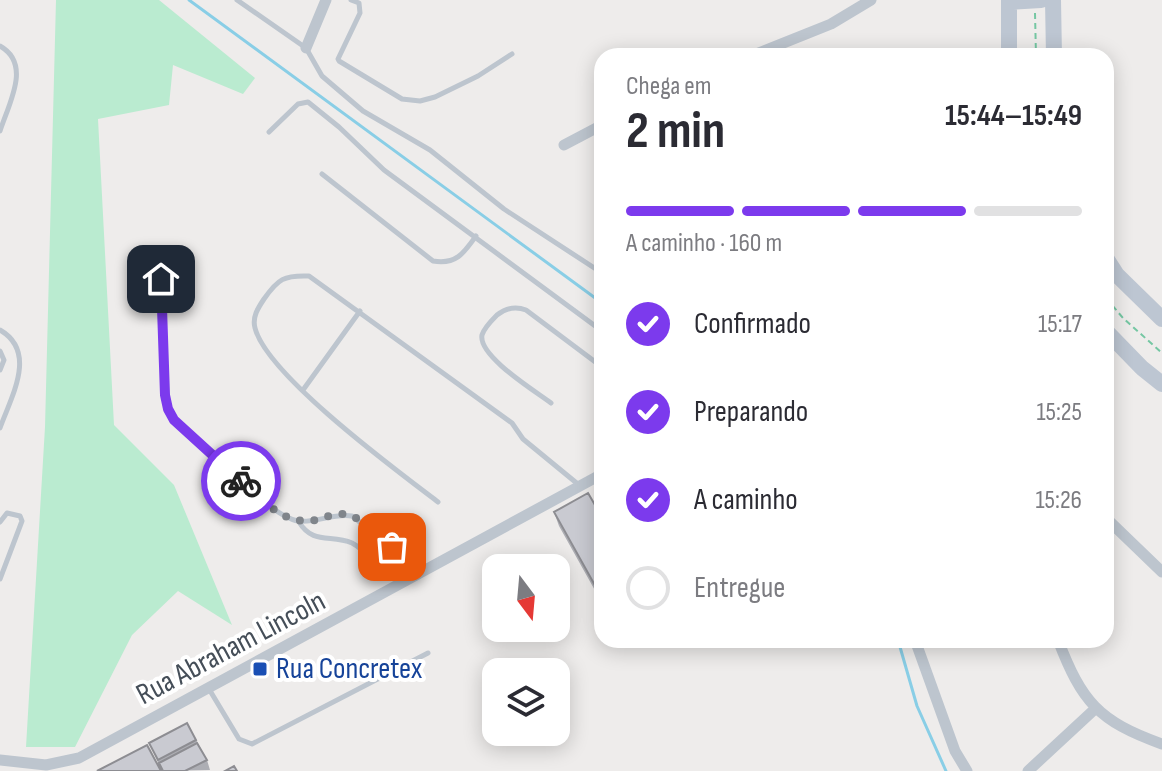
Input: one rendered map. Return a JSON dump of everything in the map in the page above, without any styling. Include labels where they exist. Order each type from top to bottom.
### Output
[{"type":"main road","points":[[1053,0],[1054,48]]},
{"type":"main road","points":[[1009,48],[1006,1],[1038,1]]},
{"type":"main road","points":[[1114,270],[1162,319]]},
{"type":"main road","points":[[1114,339],[1162,384]]},
{"type":"street","points":[[306,48],[326,0]]},
{"type":"street","points":[[771,48],[831,24],[871,0]]},
{"type":"street","points":[[564,145],[594,129]]},
{"type":"street","name":"Rua Abraham Lincoln","points":[[0,760],[46,765],[79,758],[594,478]]},
{"type":"street","points":[[1114,526],[1162,572]]},
{"type":"street","points":[[918,648],[955,751],[967,771]]},
{"type":"street","points":[[1061,648],[1072,676],[1096,708],[1121,727],[1162,744]]},
{"type":"street","points":[[1028,771],[1096,708]]},
{"type":"lane","points":[[237,0],[306,48],[322,76],[363,111],[430,150],[504,209],[594,268]]},
{"type":"lane","points":[[351,0],[359,3],[360,13],[339,61],[402,99],[420,101],[435,97],[478,76],[512,54]]},
{"type":"lane","points":[[0,46],[14,55],[18,67],[0,131]]},
{"type":"lane","points":[[269,132],[298,104],[308,102],[384,170],[594,325]]},
{"type":"lane","points":[[322,174],[433,261],[442,263],[459,258],[476,236]]},
{"type":"lane","points":[[438,502],[350,433],[303,390],[269,353],[255,327],[257,310],[276,283],[292,275],[309,276],[512,423],[523,439],[579,485]]},
{"type":"lane","points":[[161,279],[165,395],[174,420],[276,512],[299,521],[341,514],[352,516],[422,572]]},
{"type":"lane","points":[[551,403],[495,360],[483,344],[484,331],[502,311],[518,307],[526,310],[594,361]]},
{"type":"lane","points":[[303,390],[360,311]]},
{"type":"lane","points":[[0,330],[13,340],[20,352],[22,365],[0,428]]},
{"type":"lane","points":[[0,351],[4,360],[0,370]]},
{"type":"lane","points":[[0,522],[7,513],[20,516],[22,521],[0,579]]},
{"type":"lane","points":[[299,521],[304,530],[317,538],[355,544],[382,570]]},
{"type":"lane","points":[[208,688],[239,739],[252,744],[428,653]]},
{"type":"path","points":[[1036,48],[1038,1]]},
{"type":"path","points":[[1114,307],[1162,353]]},
{"type":"green space","points":[[56,0],[159,0],[255,78],[243,94],[173,65],[169,105],[98,119],[114,425],[174,485],[232,625],[178,591],[132,635],[75,747],[26,747],[45,427]]},
{"type":"building","points":[[588,493],[594,503],[594,584],[554,512]]},
{"type":"building","points":[[187,723],[196,740],[158,760],[149,743]]},
{"type":"building","points":[[197,743],[207,760],[185,771],[163,771],[159,763]]},
{"type":"building","points":[[147,745],[161,771],[97,771]]},
{"type":"waterway","points":[[189,0],[594,297]]},
{"type":"waterway","points":[[900,648],[917,706],[946,771]]},
{"type":"way so far","points":[[241,481],[287,518],[299,521],[341,514],[352,516],[392,547]]},
{"type":"place","name":"Rua Concretex","points":[[260,669]]},
{"type":"route","points":[[161,279],[168,409],[174,420],[241,481]]}]
